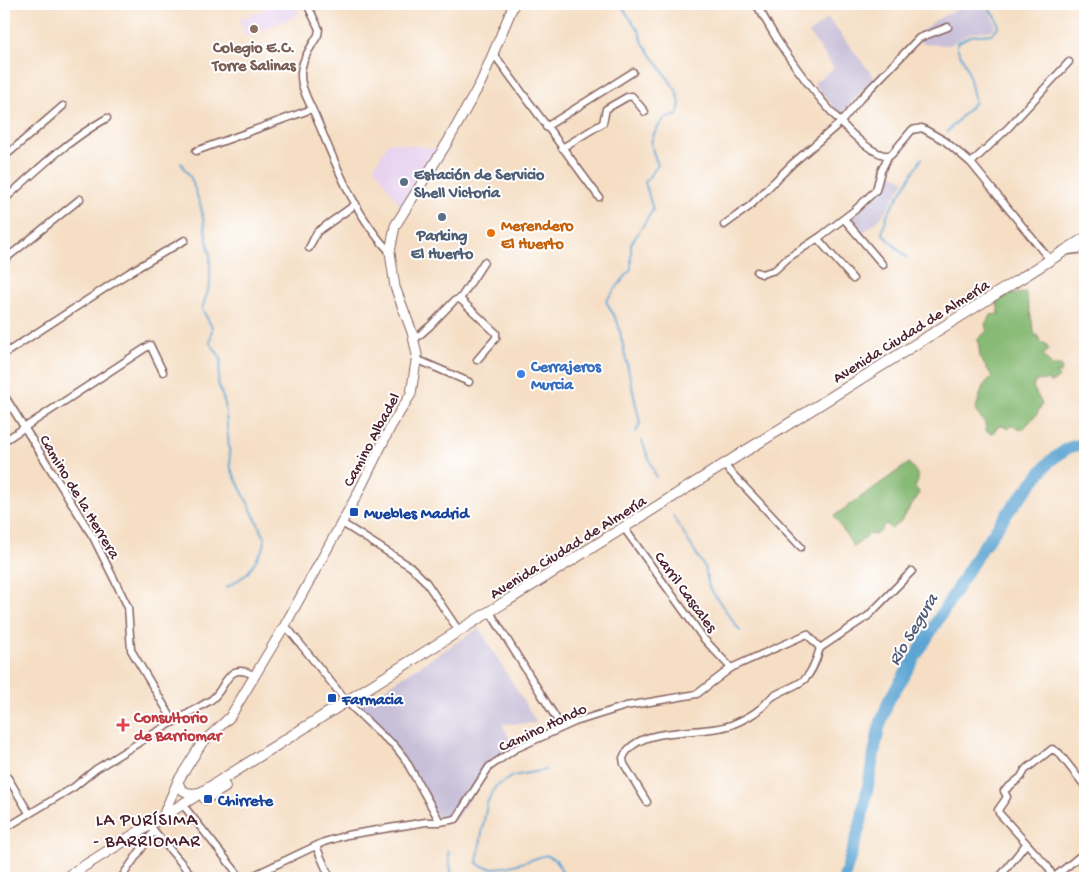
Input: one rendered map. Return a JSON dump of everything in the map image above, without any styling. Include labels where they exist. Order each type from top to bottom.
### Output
[{"type":"main road","name":"Camino Albadel","points":[[162,818],[178,781],[202,743],[230,717],[285,625],[357,495],[391,426],[411,394],[416,359],[414,340],[395,287],[390,252],[395,226],[447,143],[481,82],[514,4]]},
{"type":"main road","name":"Avenida Ciudad de Almería","points":[[65,878],[152,828],[162,818],[183,804],[1085,238]]},
{"type":"main road","points":[[178,781],[181,788],[186,792],[196,793],[204,791]]},
{"type":"main road","points":[[183,804],[196,804],[225,787],[221,781]]},
{"type":"street","points":[[307,4],[319,30],[302,63],[300,76],[329,148],[356,204],[373,233],[390,252]]},
{"type":"street","points":[[756,4],[785,52],[825,105],[875,152],[886,156],[889,155]]},
{"type":"street","points":[[724,225],[750,206],[792,164],[841,122],[860,99],[919,38],[948,27]]},
{"type":"street","points":[[493,53],[599,197]]},
{"type":"street","points":[[971,162],[1008,128],[1069,62]]},
{"type":"street","points":[[546,127],[633,72]]},
{"type":"street","points":[[562,148],[603,123],[606,109],[627,97],[632,96],[645,112]]},
{"type":"street","points":[[4,157],[63,106]]},
{"type":"street","points":[[196,151],[312,109]]},
{"type":"street","points":[[4,200],[54,154],[86,130],[107,118]]},
{"type":"street","points":[[757,272],[762,274],[775,270],[788,258],[844,220],[876,190],[881,171],[889,155],[912,130],[922,128],[945,141],[971,162],[1050,260]]},
{"type":"street","points":[[4,260],[80,199]]},
{"type":"street","points":[[309,248],[317,232],[356,204]]},
{"type":"street","points":[[844,220],[883,266]]},
{"type":"street","points":[[818,239],[853,279]]},
{"type":"street","points":[[4,354],[130,272],[185,240]]},
{"type":"street","points":[[1062,253],[1084,249]]},
{"type":"street","points":[[414,340],[454,301],[460,299],[484,262]]},
{"type":"street","points":[[460,299],[496,332],[496,338],[477,360]]},
{"type":"street","points":[[4,441],[150,345],[163,372]]},
{"type":"street","points":[[416,359],[469,382]]},
{"type":"street","name":"Camino de la Herrera","points":[[4,395],[93,537],[128,607],[131,650],[174,722]]},
{"type":"street","points":[[724,465],[801,547]]},
{"type":"street","points":[[342,522],[411,567],[426,582],[459,632]]},
{"type":"street","name":"Carril Cascales","points":[[624,528],[704,639],[731,668]]},
{"type":"street","points":[[648,802],[624,764],[623,758],[626,750],[633,744],[669,733],[731,725],[761,708],[771,698],[806,679],[815,663],[820,648],[868,616],[912,571]]},
{"type":"street","points":[[490,612],[556,718]]},
{"type":"street","points":[[285,625],[347,702],[400,752],[440,822]]},
{"type":"street","name":"Camino Hondo","points":[[248,878],[324,842],[364,832],[456,819],[488,767],[515,750],[575,722],[626,706],[697,694],[731,668],[807,634],[820,648]]},
{"type":"street","points":[[4,829],[74,787],[96,769],[215,697],[226,678],[230,675],[244,671],[255,676]]},
{"type":"street","points":[[1085,786],[1054,749],[1047,751],[1004,791],[1007,797],[998,810],[1001,816],[1048,867],[1053,878],[1085,852]]},
{"type":"street","points":[[4,775],[8,778],[29,813]]},
{"type":"street","points":[[183,804],[241,878]]},
{"type":"street","points":[[121,878],[152,828],[194,878]]},
{"type":"street","points":[[998,878],[1026,844]]},
{"type":"street","points":[[316,846],[330,878]]},
{"type":"shaded area","name":"Colegio E.C. Torre Salinas","points":[[279,4],[294,4],[299,15],[246,37],[239,20],[263,10],[263,8]]},
{"type":"shaded area","points":[[970,4],[980,4],[989,12],[995,22],[995,27],[992,30],[970,33],[950,45],[923,44],[916,35],[939,18]]},
{"type":"shaded area","points":[[828,18],[874,77],[840,115],[814,83],[834,68],[809,33]]},
{"type":"shaded area","name":"Estación de Servicio Shell Victoria","points":[[389,142],[443,150],[405,212],[374,167]]},
{"type":"shaded area","points":[[885,170],[905,181],[880,219],[861,234],[847,220],[870,202],[879,192],[885,180]]},
{"type":"shaded area","points":[[479,628],[537,723],[502,724],[515,749],[489,767],[456,819],[440,822],[405,759],[354,708]]},
{"type":"green space","points":[[1026,293],[1035,336],[1037,335],[1041,342],[1046,344],[1049,350],[1043,355],[1052,366],[1062,366],[1061,373],[1055,372],[1059,377],[1052,383],[1046,380],[1036,381],[1033,387],[1042,404],[1037,414],[1022,430],[1013,425],[1008,429],[998,426],[992,434],[986,431],[985,423],[975,411],[983,386],[992,376],[980,358],[978,339],[987,331],[985,324],[991,315],[999,314],[997,301],[1008,294]]},
{"type":"green space","points":[[909,463],[918,477],[915,487],[919,492],[918,496],[900,522],[891,529],[887,524],[884,525],[880,532],[874,535],[869,534],[854,547],[834,516]]},
{"type":"waterway","points":[[620,4],[639,31],[643,43],[676,90],[680,103],[678,115],[664,119],[653,136],[652,146],[658,165],[645,182],[653,210],[631,244],[631,269],[606,301],[618,323],[640,423],[636,432]]},
{"type":"waterway","points":[[947,132],[975,102],[967,67],[957,48],[957,43],[970,36],[991,34],[999,27],[996,17],[984,4]]},
{"type":"waterway","points":[[907,258],[882,233],[887,215],[922,158]]},
{"type":"waterway","points":[[181,163],[191,178],[201,207],[210,255],[210,284],[202,309],[212,327],[210,343],[221,358],[218,383],[225,404],[231,469],[265,538],[264,547],[247,574],[226,588]]},
{"type":"waterway","points":[[642,441],[656,477]]},
{"type":"waterway","name":"Río Segura","points":[[844,878],[861,822],[879,728],[889,700],[980,551],[1009,511],[1050,461],[1068,448],[1085,443]]},
{"type":"waterway","points":[[673,516],[705,568],[709,587],[740,631]]},
{"type":"waterway","points":[[545,770],[513,776],[495,787],[487,803],[477,863],[483,867],[501,868],[546,855],[557,861],[565,878]]},
{"type":"waterway","points":[[448,850],[452,878]]},
{"type":"place","name":"Colegio E.C. Torre Salinas","points":[[254,29]]},
{"type":"place","name":"Estación de Servicio Shell Victoria","points":[[404,182]]},
{"type":"place","name":"Parking El Huerto","points":[[442,217]]},
{"type":"place","name":"Merendero El Huerto","points":[[491,233]]},
{"type":"place","name":"Cerrajeros Murcia","points":[[521,374]]},
{"type":"place","name":"Muebles Madrid","points":[[354,512]]},
{"type":"place","name":"Farmacia","points":[[332,698]]},
{"type":"place","name":"Consultorio de Barriomar","points":[[123,725]]},
{"type":"place","name":"Chirrete","points":[[208,799]]},
{"type":"district","name":"LA PURÍSIMA - BARRIOMAR","points":[[147,830]]}]
